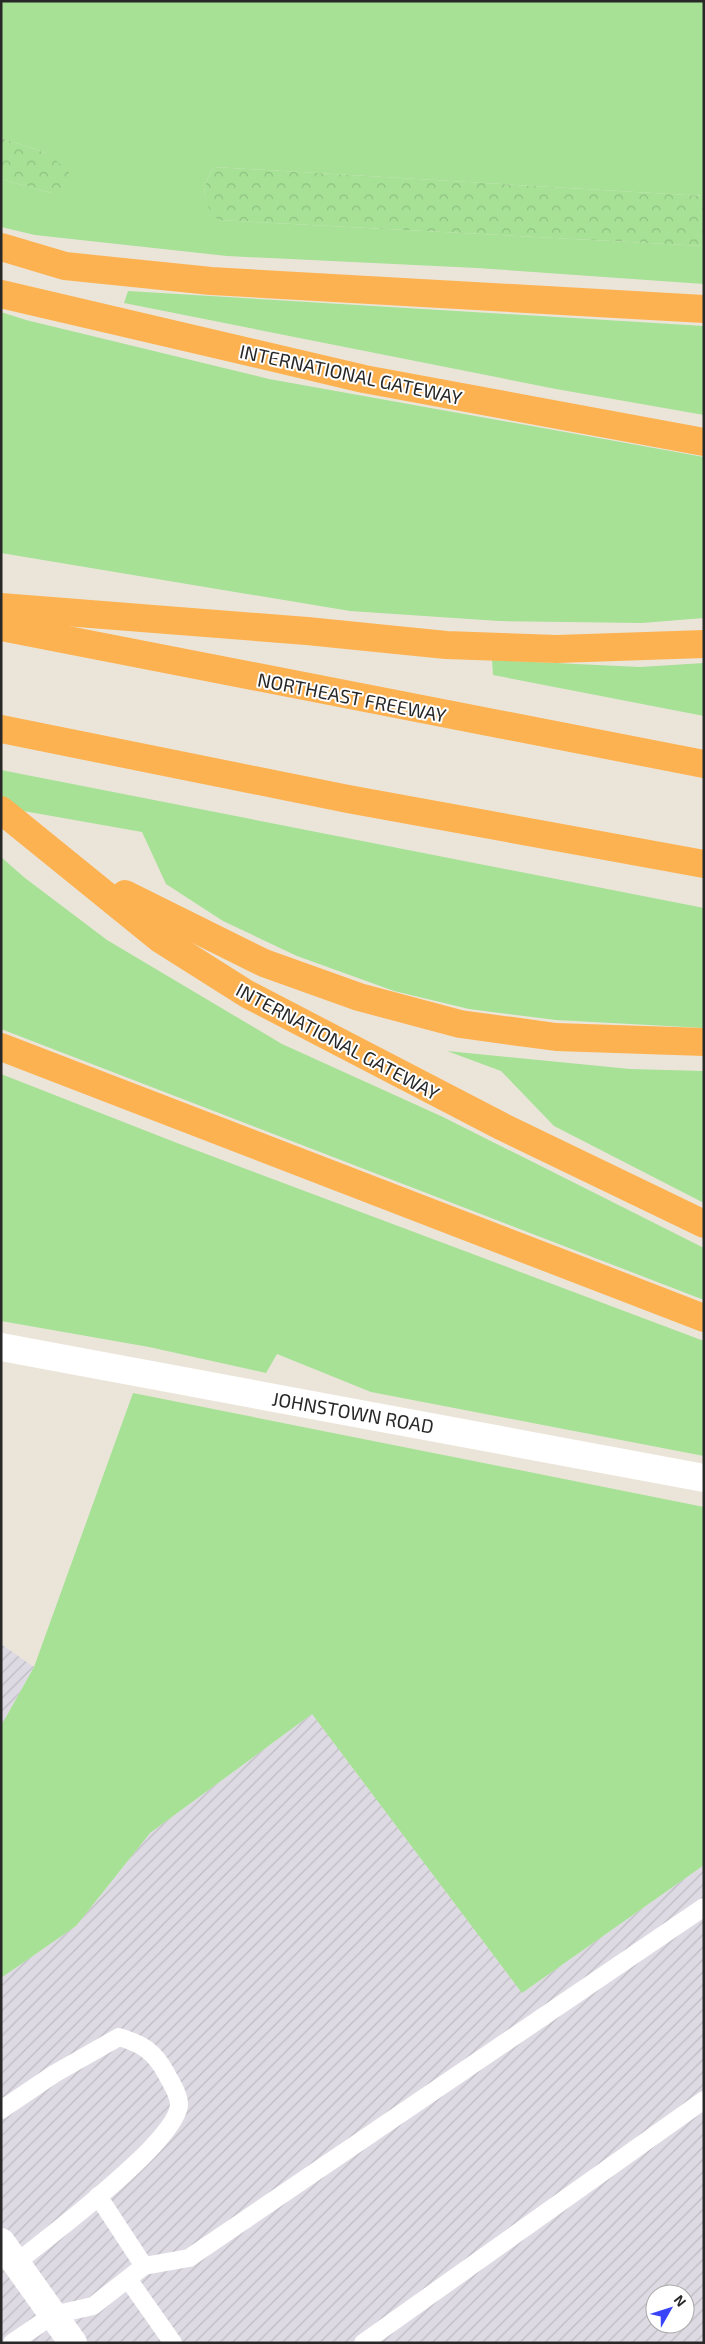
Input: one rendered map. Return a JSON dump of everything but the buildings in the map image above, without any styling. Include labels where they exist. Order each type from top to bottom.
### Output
[{"type":"highway","points":[[1,247],[65,266],[211,281],[704,309]]},
{"type":"highway","name":"INTERNATIONAL GATEWAY","points":[[1,294],[364,379],[704,442]]},
{"type":"highway","points":[[1,608],[307,631],[446,645],[557,649],[704,644]]},
{"type":"highway","name":"NORTHEAST FREEWAY","points":[[1,627],[704,764]]},
{"type":"highway","points":[[1,729],[348,799],[704,864]]},
{"type":"highway","name":"INTERNATIONAL GATEWAY","points":[[1,810],[160,939],[247,994],[503,1127],[704,1224]]},
{"type":"highway","points":[[77,870],[173,920],[264,962],[359,997],[460,1024],[556,1037],[704,1042]]},
{"type":"highway","points":[[1,1047],[704,1318]]},
{"type":"main road","name":"JOHNSTOWN ROAD","points":[[1,1347],[704,1478]]},
{"type":"main road","points":[[9,2252],[73,2343]]},
{"type":"lane","points":[[12,2343],[54,2315],[93,2306],[144,2266],[190,2258],[704,1907]]},
{"type":"lane","points":[[1,2110],[54,2074],[119,2037],[140,2043],[159,2061],[174,2088],[179,2104],[171,2125],[146,2153],[98,2196],[9,2252]]},
{"type":"lane","points":[[363,2343],[381,2338],[704,2100]]},
{"type":"lane","points":[[98,2196],[144,2266]]},
{"type":"lane","points":[[128,2279],[173,2343]]},
{"type":"shaded area","points":[[1,1644],[34,1667],[1,1726]]},
{"type":"shaded area","points":[[312,1714],[522,1993],[704,1865],[704,2343],[1,2343],[1,1978],[76,1926],[150,1833]]},
{"type":"green space","points":[[1,1],[704,1],[704,196],[214,167],[206,182],[205,195],[209,207],[219,220],[704,246],[704,284],[477,268],[227,256],[35,235],[1,227],[1,179],[51,193],[49,154],[1,138]]},
{"type":"green space","points":[[1,138],[49,154],[69,172],[65,188],[51,193],[1,179]]},
{"type":"green space","points":[[214,167],[704,196],[704,246],[218,220],[208,207],[204,195],[206,182]]},
{"type":"green space","points":[[128,291],[704,326],[704,415],[556,389],[124,303]]},
{"type":"green space","points":[[1,312],[26,320],[269,379],[704,457],[704,618],[642,623],[499,621],[350,611],[1,553]]},
{"type":"green space","points":[[492,660],[640,667],[704,663],[704,716],[493,675]]},
{"type":"green space","points":[[1,770],[704,908],[704,1028],[556,1020],[469,1009],[394,991],[297,956],[223,921],[166,884],[142,832],[1,807]]},
{"type":"green space","points":[[1,857],[25,878],[107,940],[282,1044],[443,1117],[704,1248],[704,1300],[1,1029]]},
{"type":"green space","points":[[447,1051],[630,1069],[704,1071],[704,1203],[554,1126],[501,1071]]},
{"type":"green space","points":[[1,1074],[177,1143],[704,1341],[704,1456],[371,1392],[277,1354],[266,1373],[149,1347],[1,1321]]},
{"type":"green space","points":[[133,1393],[704,1507],[704,1865],[522,1993],[312,1714],[150,1833],[76,1926],[1,1978],[1,1726],[34,1667]]}]
